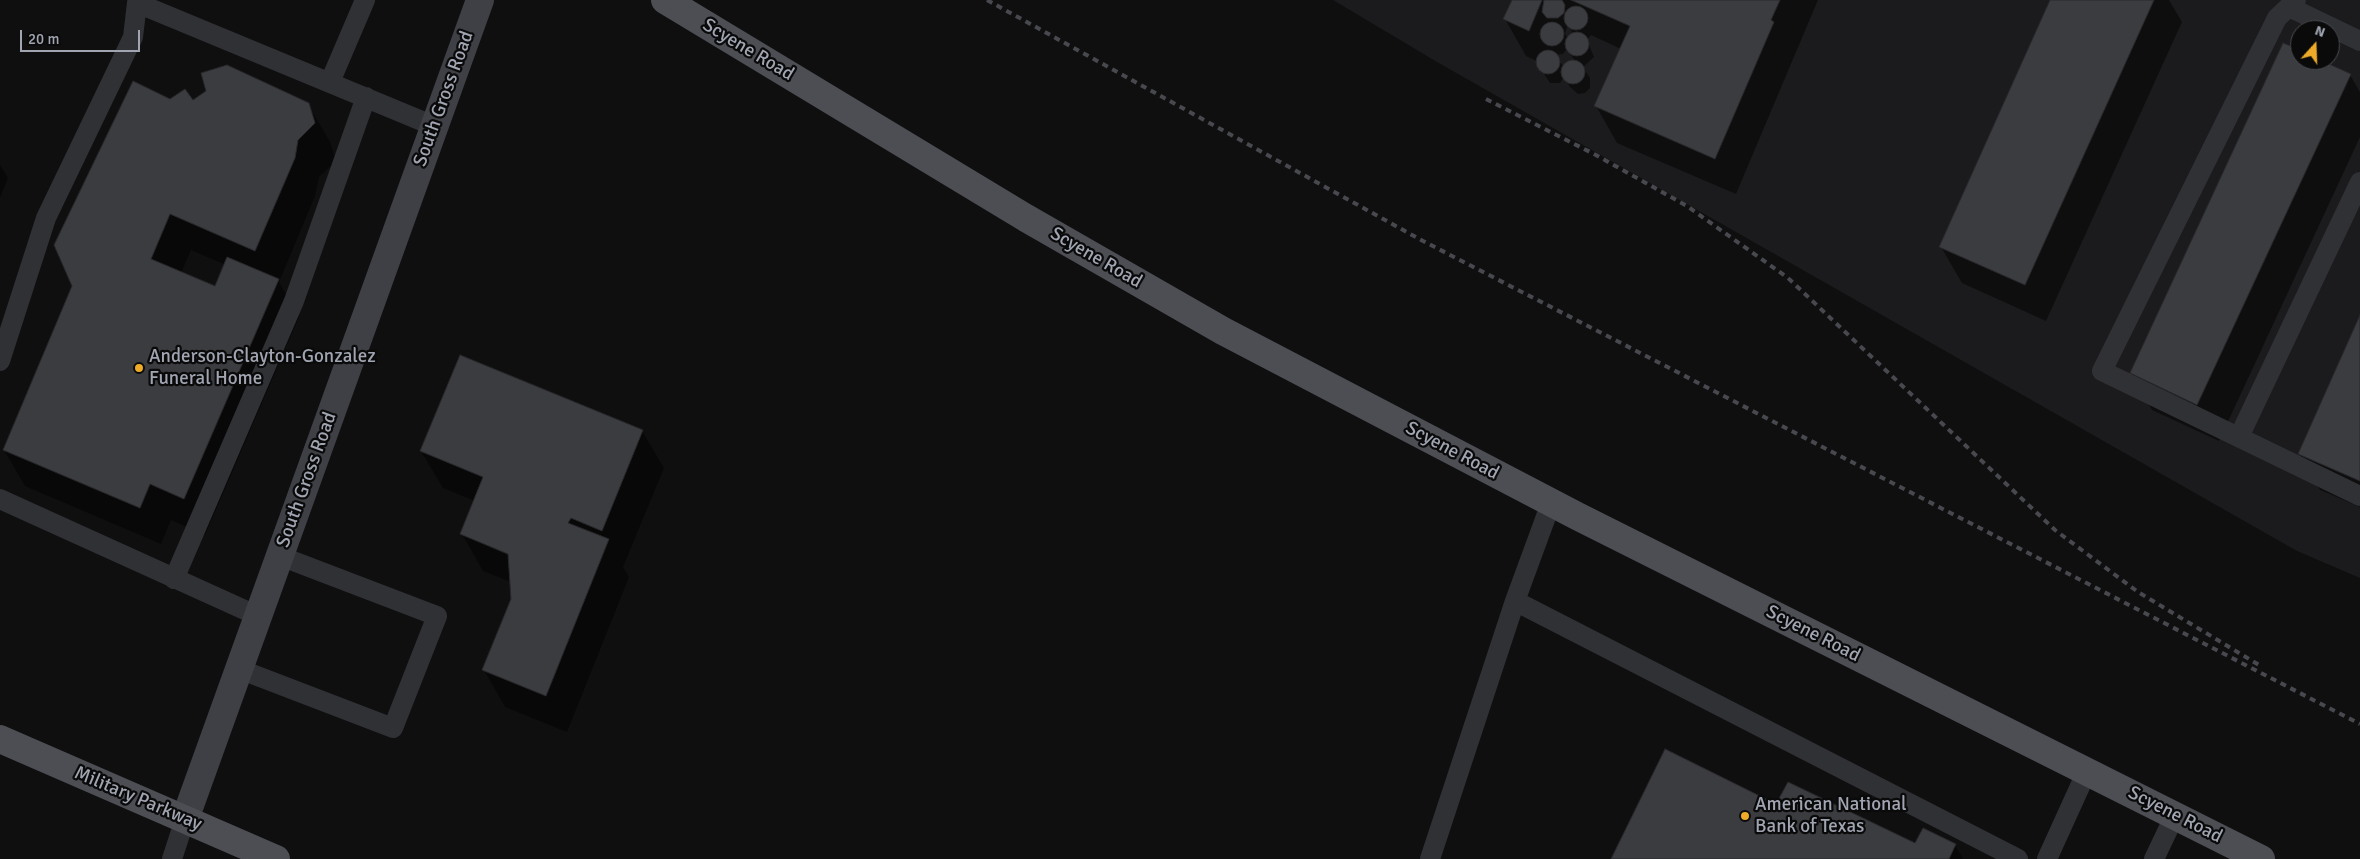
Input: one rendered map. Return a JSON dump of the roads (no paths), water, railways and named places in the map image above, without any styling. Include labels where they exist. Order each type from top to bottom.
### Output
[{"type":"main road","name":"South Gross Road","points":[[185,819],[480,0]]},
{"type":"main road","name":"Scyene Road","points":[[665,0],[1026,218],[1223,331],[1551,503],[2261,859]]},
{"type":"main road","name":"Military Parkway","points":[[0,739],[276,859]]},
{"type":"lane","points":[[330,82],[365,0]]},
{"type":"lane","points":[[0,361],[46,218],[133,37],[137,2],[434,126]]},
{"type":"lane","points":[[2360,41],[2293,3],[2277,18],[2102,372],[2360,496]]},
{"type":"lane","points":[[174,579],[294,301],[313,242],[366,97]]},
{"type":"lane","points":[[2239,437],[2360,182]]},
{"type":"lane","points":[[0,499],[258,616]]},
{"type":"lane","points":[[1430,859],[1515,601],[1551,503]]},
{"type":"lane","points":[[239,669],[393,728],[437,616],[280,556]]},
{"type":"lane","points":[[1515,601],[2018,859]]},
{"type":"lane","points":[[2046,859],[2087,771]]},
{"type":"lane","points":[[2154,859],[2175,815]]},
{"type":"lane","points":[[172,859],[185,819]]},
{"type":"railway","points":[[987,0],[1423,241],[2360,724]]},
{"type":"railway","points":[[1486,99],[1594,154],[1687,206],[1788,278],[2055,530],[2138,592],[2259,665]]},
{"type":"place","name":"Anderson-Clayton-Gonzalez Funeral Home","points":[[139,368]]},
{"type":"place","name":"American National Bank of Texas","points":[[1745,816]]}]
